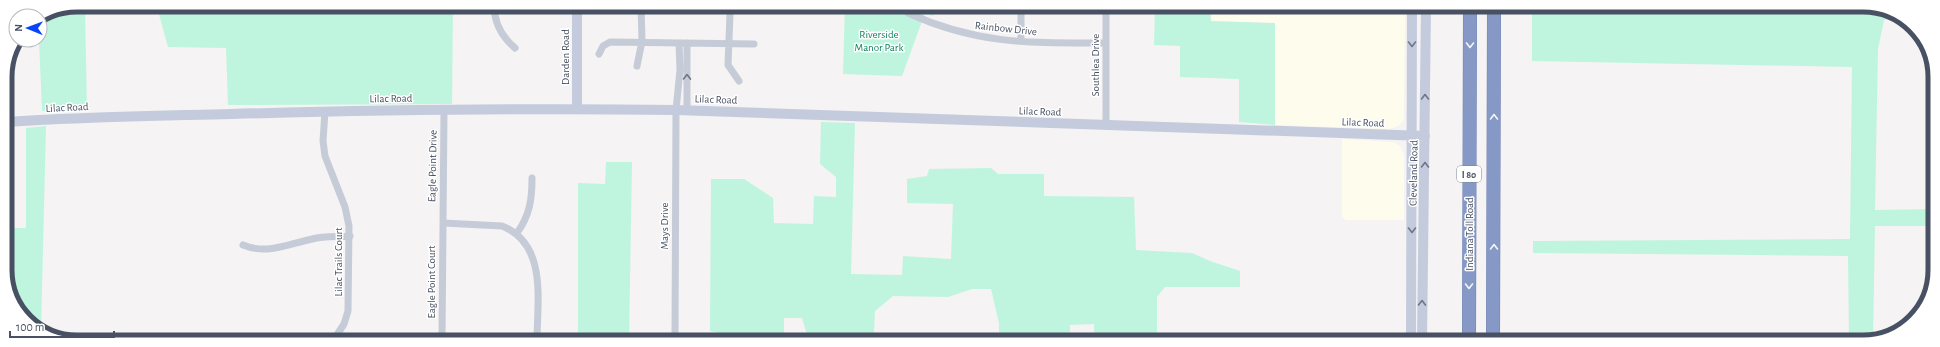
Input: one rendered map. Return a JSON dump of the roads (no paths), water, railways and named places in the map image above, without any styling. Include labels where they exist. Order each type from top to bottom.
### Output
[{"type":"highway","name":"Indiana Toll Road","points":[[1469,335],[1470,12]]},
{"type":"highway","name":"I 80","points":[[1493,335],[1494,12]]},
{"type":"street","points":[[494,12],[495,19],[501,33],[515,48]]},
{"type":"street","name":"Darden Road","points":[[577,12],[577,108]]},
{"type":"street","points":[[637,66],[642,42],[641,12]]},
{"type":"street","points":[[731,12],[728,43],[728,65],[739,81]]},
{"type":"street","points":[[1021,12],[1021,42]]},
{"type":"street","name":"Southlea Drive","points":[[1106,12],[1106,126]]},
{"type":"street","name":"Cleveland Road","points":[[1411,335],[1412,12]]},
{"type":"street","name":"Cleveland Road","points":[[1422,335],[1426,12]]},
{"type":"street","name":"Rainbow Drive","points":[[908,13],[940,26],[963,33],[993,39],[1021,42],[1106,42]]},
{"type":"street","points":[[599,54],[603,46],[610,42],[754,44]]},
{"type":"street","name":"Mays Drive","points":[[675,335],[676,110],[680,70],[679,43]]},
{"type":"street","points":[[687,43],[687,110]]},
{"type":"street","name":"Lilac Road","points":[[12,122],[112,117],[325,111],[577,108],[687,110],[1106,126],[1425,136]]},
{"type":"street","name":"Eagle Point Drive","points":[[443,223],[444,110]]},
{"type":"street","name":"Lilac Trails Court","points":[[325,111],[323,141],[325,156],[347,214],[350,236],[348,311],[344,324],[337,335]]},
{"type":"street","points":[[517,233],[528,216],[532,178]]},
{"type":"street","points":[[443,223],[502,226],[517,233],[528,245],[533,256],[537,272],[537,335]]},
{"type":"street","name":"Eagle Point Court","points":[[442,335],[443,223]]},
{"type":"street","points":[[243,245],[255,249],[277,248],[320,237],[350,236]]},
{"type":"park label","name":"Riverside Manor Park","points":[[879,40]]}]
